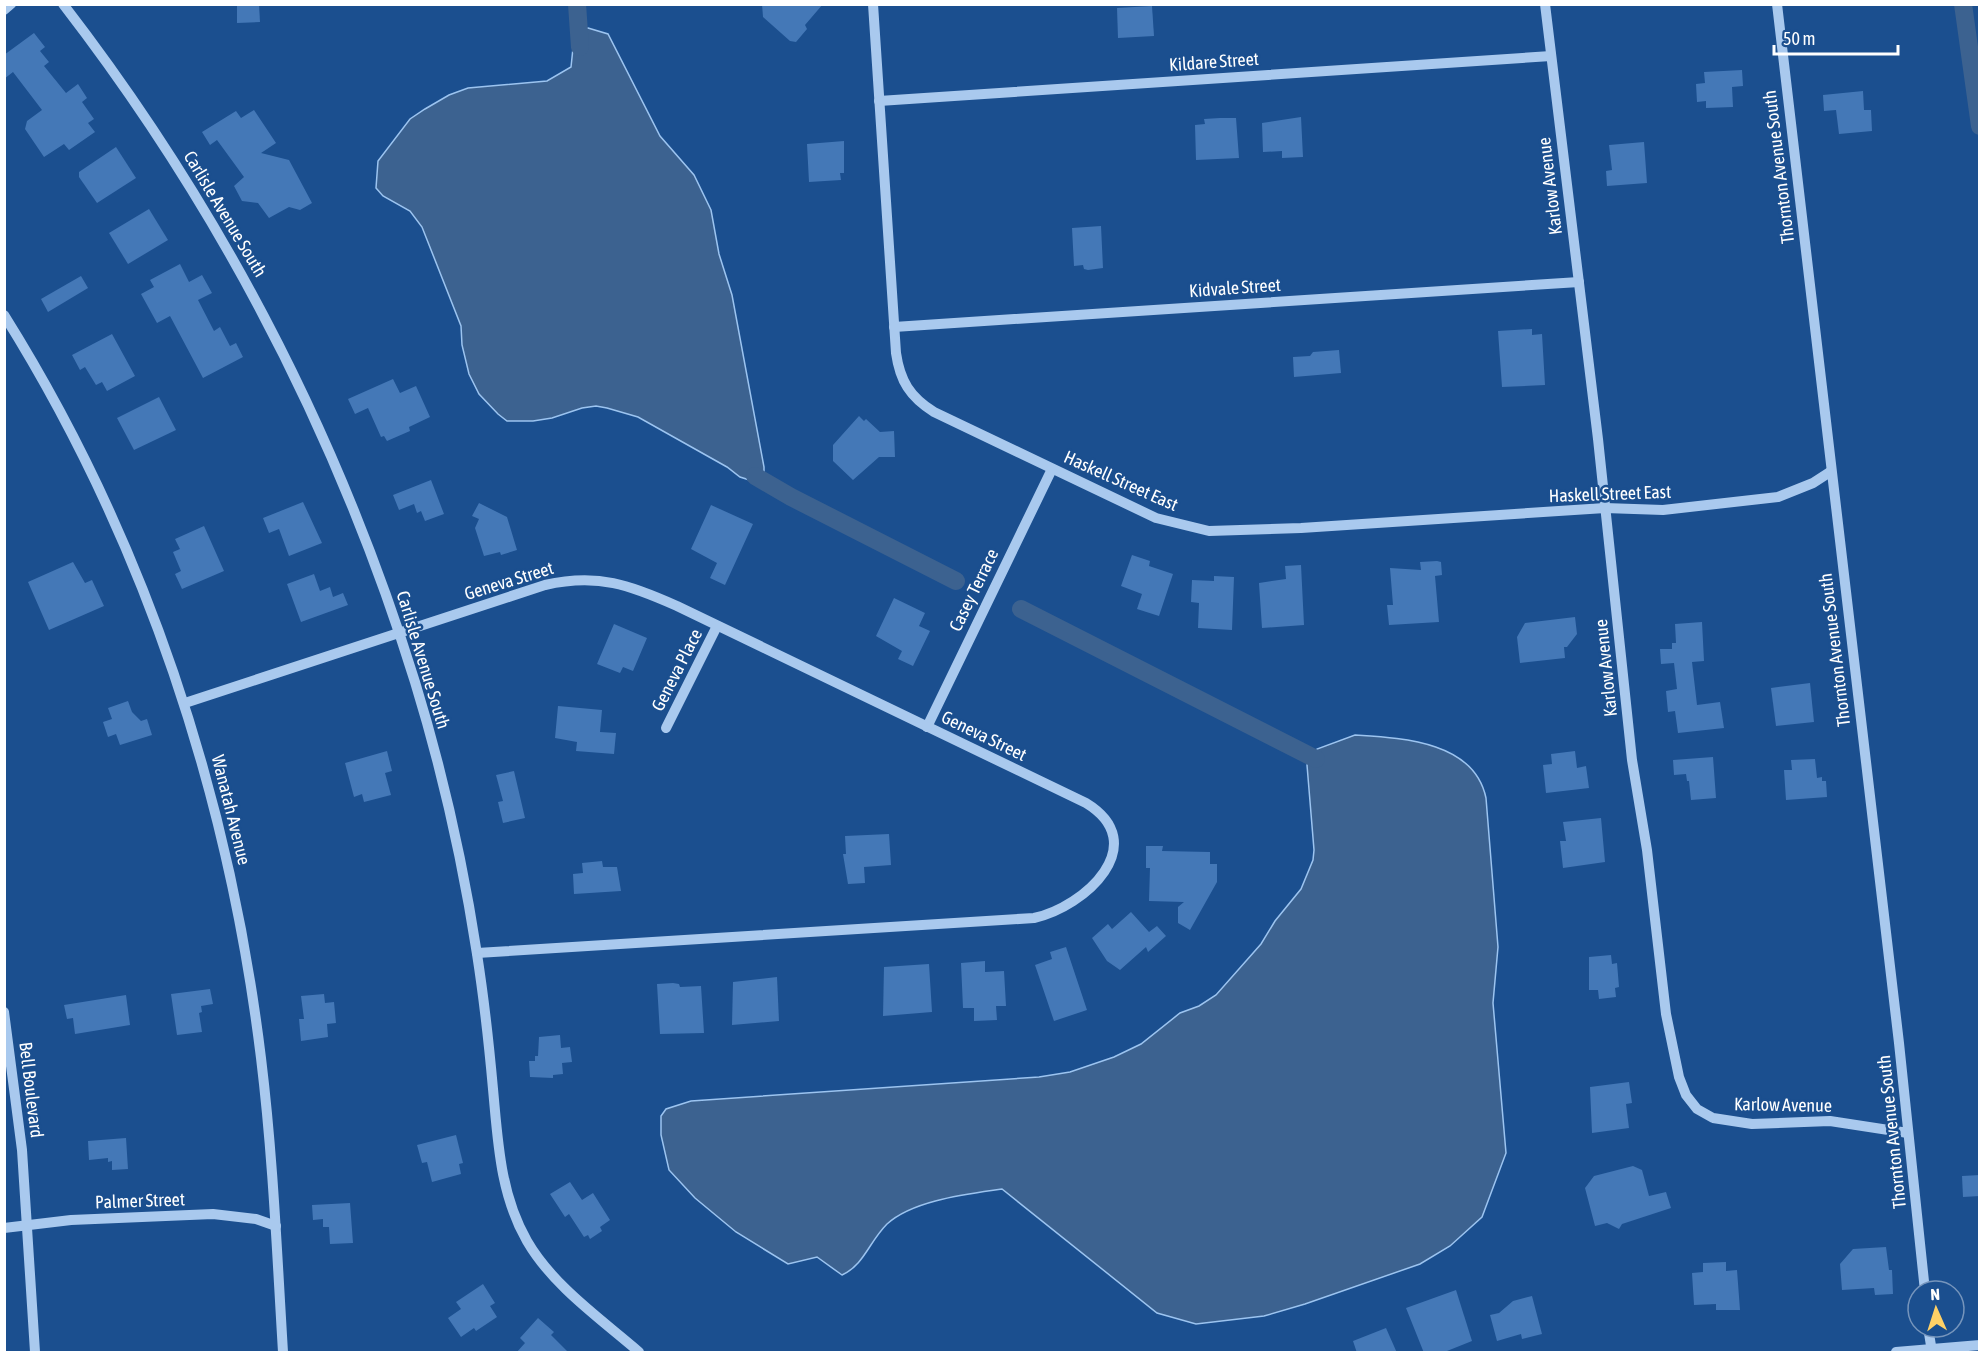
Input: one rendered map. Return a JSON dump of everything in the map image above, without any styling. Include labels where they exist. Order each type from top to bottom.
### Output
[{"type":"street","points":[[4,10],[11,4]]},
{"type":"street","name":"Carlisle Avenue South","points":[[63,4],[130,94],[202,204],[242,271],[290,364],[337,465],[400,633],[438,768],[477,953],[501,1169],[511,1208],[528,1243],[546,1267],[639,1353]]},
{"type":"street","name":"Haskell Street East","points":[[873,4],[894,327],[899,371],[906,388],[919,402],[1052,469],[1156,518],[1209,531],[1300,528],[1605,508],[1663,510],[1760,501],[1795,491],[1830,472]]},
{"type":"street","name":"Karlow Avenue","points":[[1545,4],[1579,282],[1632,760],[1647,850],[1666,1014],[1674,1058],[1686,1095],[1705,1114],[1731,1122],[1773,1124],[1830,1121],[1908,1133]]},
{"type":"street","name":"Thornton Avenue South","points":[[1777,4],[1924,1279]]},
{"type":"street","name":"Kildare Street","points":[[879,101],[1551,56]]},
{"type":"street","name":"Kidvale Street","points":[[894,327],[1579,282]]},
{"type":"street","name":"Wanatah Avenue","points":[[4,315],[68,427],[107,506],[142,586],[185,703],[218,825],[243,938],[261,1056],[276,1226],[283,1353]]},
{"type":"street","name":"Casey Terrace","points":[[927,727],[1052,469]]},
{"type":"street","name":"Geneva Street","points":[[185,703],[545,585],[585,579],[602,580],[638,589],[927,727],[1103,813],[1113,828],[1115,847],[1098,879],[1068,906],[1034,918],[477,953]]},
{"type":"street","name":"Geneva Place","points":[[666,728],[717,626]]},
{"type":"street","name":"Bell Boulevard","points":[[4,1012],[22,1150],[35,1353]]},
{"type":"street","name":"Palmer Street","points":[[4,1228],[70,1220],[213,1214],[256,1219],[276,1226]]},
{"type":"street","points":[[1896,1353],[1980,1345]]},
{"type":"water","points":[[588,28],[608,34],[660,136],[694,175],[711,210],[719,254],[732,295],[764,467],[764,476],[759,483],[740,477],[727,467],[638,417],[607,408],[596,406],[552,418],[507,421],[479,394],[469,374],[462,345],[461,326],[422,227],[410,211],[383,196],[376,188],[378,161],[410,119],[449,95],[468,88],[547,81],[571,67],[575,29]]},
{"type":"water","points":[[1355,735],[1414,741],[1452,754],[1467,765],[1479,779],[1486,798],[1498,947],[1493,1003],[1506,1153],[1482,1217],[1450,1246],[1420,1264],[1305,1304],[1264,1316],[1196,1324],[1157,1313],[1002,1189],[942,1199],[911,1209],[887,1224],[856,1265],[842,1275],[817,1257],[788,1264],[736,1232],[695,1198],[669,1170],[661,1135],[661,1116],[666,1109],[691,1101],[1039,1077],[1070,1072],[1114,1057],[1141,1044],[1180,1013],[1199,1006],[1216,995],[1261,944],[1275,921],[1301,889],[1313,860],[1314,850],[1307,765],[1317,749]]},
{"type":"building","points":[[237,4],[259,4],[260,22],[237,23]]},
{"type":"building","points":[[762,4],[823,4],[805,25],[807,29],[796,42],[790,41],[763,17]]},
{"type":"building","points":[[1152,6],[1154,36],[1118,38],[1117,8]]},
{"type":"building","points":[[34,33],[45,47],[40,51],[49,62],[44,66],[66,93],[78,84],[87,98],[82,102],[94,119],[88,123],[95,132],[69,150],[64,144],[44,157],[25,129],[27,121],[42,110],[13,72],[4,79],[4,55]]},
{"type":"building","points":[[1742,70],[1743,86],[1732,87],[1733,107],[1706,108],[1706,101],[1697,102],[1696,84],[1705,83],[1704,72]]},
{"type":"building","points":[[1863,91],[1864,110],[1871,110],[1872,131],[1839,134],[1836,110],[1824,111],[1823,95]]},
{"type":"building","points":[[254,110],[276,143],[261,153],[289,160],[312,203],[300,210],[289,207],[269,218],[258,203],[242,201],[234,186],[244,177],[217,140],[210,145],[202,132],[236,111],[241,118]]},
{"type":"building","points":[[1301,117],[1303,157],[1282,158],[1282,151],[1263,152],[1262,123]]},
{"type":"building","points":[[1236,118],[1239,158],[1196,160],[1195,125],[1205,124],[1204,119]]},
{"type":"building","points":[[844,141],[844,173],[840,173],[841,180],[809,182],[807,144]]},
{"type":"building","points":[[1644,142],[1647,183],[1607,186],[1606,171],[1612,170],[1609,145]]},
{"type":"building","points":[[116,147],[136,178],[97,203],[79,177],[79,172]]},
{"type":"building","points":[[149,209],[168,240],[128,264],[109,233]]},
{"type":"building","points":[[1101,226],[1103,268],[1088,270],[1084,269],[1083,265],[1074,266],[1072,228]]},
{"type":"building","points":[[180,264],[189,282],[202,275],[212,293],[198,300],[214,331],[220,327],[230,346],[236,343],[243,357],[203,378],[170,316],[157,323],[141,294],[154,287],[150,280]]},
{"type":"building","points":[[81,276],[88,288],[48,312],[41,299]]},
{"type":"building","points":[[1532,329],[1532,335],[1542,334],[1545,385],[1502,387],[1498,331]]},
{"type":"building","points":[[112,334],[135,376],[107,391],[102,382],[96,385],[85,367],[80,370],[72,355]]},
{"type":"building","points":[[1339,350],[1341,373],[1294,377],[1293,357],[1310,356],[1313,352]]},
{"type":"building","points":[[393,379],[400,393],[416,386],[430,417],[409,427],[410,431],[387,441],[384,436],[381,437],[368,408],[355,414],[348,399]]},
{"type":"building","points":[[159,397],[176,430],[134,450],[117,418]]},
{"type":"building","points":[[859,416],[864,421],[866,419],[880,432],[894,431],[895,457],[879,457],[853,480],[833,461],[833,445]]},
{"type":"building","points":[[431,480],[444,514],[425,521],[421,511],[417,513],[414,504],[399,510],[393,495]]},
{"type":"building","points":[[303,502],[322,543],[289,556],[279,529],[269,533],[263,518]]},
{"type":"building","points":[[479,503],[507,517],[517,550],[501,555],[500,552],[484,556],[475,528],[479,519],[472,516]]},
{"type":"building","points":[[711,505],[753,524],[725,585],[710,578],[717,563],[691,549]]},
{"type":"building","points":[[204,526],[224,571],[182,589],[175,574],[181,571],[173,552],[180,549],[175,539]]},
{"type":"building","points":[[1132,555],[1150,561],[1149,566],[1173,574],[1159,616],[1137,609],[1142,594],[1121,586]]},
{"type":"building","points":[[73,562],[85,583],[92,580],[104,606],[49,630],[28,582]]},
{"type":"building","points":[[1420,562],[1441,562],[1442,575],[1435,576],[1439,622],[1389,625],[1387,605],[1393,605],[1390,568],[1421,570]]},
{"type":"building","points":[[1301,565],[1304,625],[1262,628],[1259,583],[1286,579],[1285,566]]},
{"type":"building","points":[[314,574],[320,591],[330,587],[333,597],[343,593],[348,605],[301,622],[287,584]]},
{"type":"building","points":[[1214,576],[1234,577],[1232,630],[1198,628],[1199,603],[1191,602],[1192,580],[1214,581]]},
{"type":"building","points":[[894,598],[925,613],[919,626],[930,631],[913,666],[898,659],[902,651],[876,636]]},
{"type":"building","points":[[1575,617],[1577,634],[1567,647],[1564,647],[1565,658],[1520,663],[1517,637],[1525,623]]},
{"type":"building","points":[[1702,622],[1704,661],[1692,662],[1697,705],[1720,702],[1724,728],[1678,733],[1675,711],[1668,712],[1666,691],[1677,689],[1674,663],[1661,664],[1660,649],[1672,649],[1672,643],[1676,643],[1675,624]]},
{"type":"building","points":[[614,624],[647,638],[633,671],[623,667],[620,673],[597,664]]},
{"type":"building","points":[[1810,683],[1814,722],[1776,726],[1771,688]]},
{"type":"building","points":[[128,701],[132,712],[141,721],[147,719],[152,735],[120,745],[116,734],[108,737],[103,722],[112,719],[108,708]]},
{"type":"building","points":[[558,706],[602,710],[600,732],[616,733],[614,754],[576,751],[577,742],[555,738]]},
{"type":"building","points":[[387,751],[392,771],[385,773],[391,795],[364,802],[362,794],[354,797],[345,763]]},
{"type":"building","points":[[1575,751],[1577,768],[1586,766],[1589,788],[1546,793],[1543,765],[1552,764],[1551,754]]},
{"type":"building","points":[[1713,757],[1716,798],[1691,800],[1686,774],[1674,775],[1673,760]]},
{"type":"building","points":[[1815,759],[1817,778],[1822,777],[1822,781],[1826,781],[1827,797],[1786,800],[1784,770],[1792,770],[1791,760]]},
{"type":"building","points":[[514,771],[525,818],[503,823],[498,802],[503,801],[496,775]]},
{"type":"building","points":[[1601,818],[1605,862],[1563,868],[1560,841],[1566,841],[1563,822]]},
{"type":"building","points":[[889,834],[891,865],[864,867],[865,883],[848,884],[843,854],[846,854],[845,836]]},
{"type":"building","points":[[1146,846],[1163,846],[1162,851],[1210,852],[1210,864],[1217,864],[1217,882],[1190,930],[1178,923],[1178,907],[1184,902],[1149,901],[1150,868],[1146,868]]},
{"type":"building","points":[[602,861],[603,867],[617,867],[621,891],[574,894],[573,874],[583,873],[582,863]]},
{"type":"building","points":[[1131,912],[1149,932],[1157,926],[1166,936],[1148,952],[1146,947],[1120,970],[1107,961],[1092,938],[1108,924],[1112,929]]},
{"type":"building","points":[[1066,947],[1087,1010],[1054,1021],[1035,965],[1052,959],[1050,952]]},
{"type":"building","points":[[1611,955],[1612,964],[1617,963],[1619,987],[1615,988],[1616,997],[1599,999],[1598,990],[1589,990],[1589,957]]},
{"type":"building","points":[[985,961],[985,972],[1004,971],[1006,1006],[996,1006],[997,1020],[974,1021],[974,1008],[963,1008],[961,963]]},
{"type":"building","points":[[929,964],[932,1012],[883,1016],[884,967]]},
{"type":"building","points":[[777,977],[779,1021],[732,1025],[733,982]]},
{"type":"building","points":[[657,984],[679,984],[680,987],[701,986],[704,1033],[660,1034]]},
{"type":"building","points":[[210,989],[213,1004],[201,1006],[202,1012],[199,1013],[202,1032],[177,1035],[171,994]]},
{"type":"building","points":[[324,994],[325,1003],[334,1002],[336,1023],[327,1024],[328,1037],[301,1041],[299,1019],[304,1019],[301,996]]},
{"type":"building","points":[[126,995],[130,1025],[75,1034],[73,1018],[67,1019],[64,1005]]},
{"type":"building","points":[[560,1035],[561,1048],[570,1047],[572,1062],[562,1063],[563,1074],[553,1075],[553,1078],[530,1077],[529,1061],[535,1061],[535,1056],[538,1056],[539,1037]]},
{"type":"building","points":[[1629,1082],[1632,1103],[1626,1104],[1629,1128],[1592,1133],[1590,1087]]},
{"type":"building","points":[[456,1135],[463,1163],[459,1164],[461,1174],[432,1182],[427,1162],[422,1163],[417,1145]]},
{"type":"building","points":[[126,1138],[128,1169],[112,1170],[112,1161],[108,1162],[108,1158],[89,1160],[88,1141]]},
{"type":"building","points":[[1633,1166],[1642,1170],[1649,1196],[1666,1192],[1671,1208],[1622,1224],[1619,1229],[1607,1223],[1595,1226],[1585,1188],[1594,1176]]},
{"type":"building","points":[[1980,1175],[1980,1196],[1963,1197],[1962,1176]]},
{"type":"building","points":[[570,1182],[582,1200],[593,1193],[610,1220],[600,1227],[602,1231],[590,1239],[588,1235],[584,1237],[569,1214],[565,1217],[550,1194]]},
{"type":"building","points":[[350,1203],[353,1243],[330,1244],[329,1227],[323,1227],[323,1219],[313,1220],[312,1205]]},
{"type":"building","points":[[1886,1247],[1889,1270],[1892,1270],[1893,1294],[1875,1295],[1874,1288],[1842,1290],[1840,1264],[1853,1249]]},
{"type":"building","points":[[1726,1262],[1726,1271],[1737,1270],[1740,1310],[1716,1310],[1716,1304],[1694,1305],[1692,1273],[1703,1272],[1703,1263]]},
{"type":"building","points":[[483,1284],[495,1303],[490,1306],[497,1317],[476,1331],[474,1328],[461,1337],[448,1318],[461,1309],[456,1302]]},
{"type":"building","points":[[1456,1290],[1472,1341],[1442,1353],[1424,1353],[1406,1308]]},
{"type":"building","points":[[1532,1296],[1542,1334],[1522,1339],[1521,1334],[1497,1341],[1490,1315],[1499,1313],[1513,1301]]},
{"type":"building","points":[[538,1318],[554,1332],[551,1335],[569,1353],[516,1353],[525,1343],[520,1338]]},
{"type":"building","points":[[1386,1328],[1397,1353],[1357,1353],[1353,1341]]},
{"type":"waterway","points":[[577,4],[580,47]]},
{"type":"waterway","points":[[1963,4],[1980,126]]},
{"type":"waterway","points":[[755,476],[791,497],[956,581]]},
{"type":"waterway","points":[[1021,609],[1316,759]]}]
